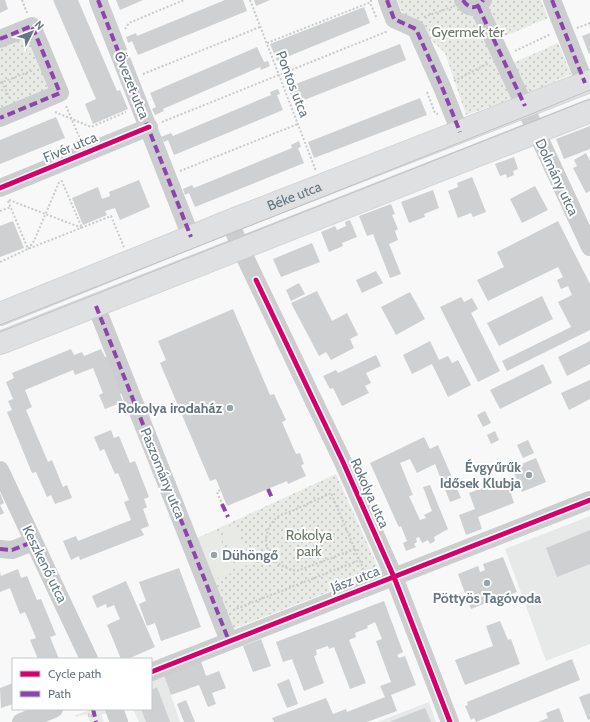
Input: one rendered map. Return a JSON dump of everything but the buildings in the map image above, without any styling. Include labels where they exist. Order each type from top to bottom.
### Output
[{"type":"main road","name":"Béke utca","points":[[0,314],[191,237],[588,82]]},
{"type":"main road","name":"Béke utca","points":[[0,343],[590,111]]},
{"type":"street","name":"Övezet utca","points":[[98,0],[191,237]]},
{"type":"street","points":[[552,0],[588,82]]},
{"type":"street","points":[[376,1],[394,19],[400,30],[416,29],[433,86],[460,132]]},
{"type":"street","name":"Dolmány utca","points":[[472,2],[502,57],[590,247]]},
{"type":"street","points":[[0,39],[32,26],[60,93],[8,115]]},
{"type":"street","name":"Fivér utca","points":[[0,188],[149,127]]},
{"type":"street","name":"Rokolya utca","points":[[230,222],[241,249],[343,462],[394,577],[450,722]]},
{"type":"street","name":"Paszomány utca","points":[[96,306],[229,641]]},
{"type":"street","name":"Keszkenő utca","points":[[0,470],[89,658]]},
{"type":"street","name":"Jász utca","points":[[152,672],[590,500]]},
{"type":"street","points":[[0,550],[12,550],[33,542]]},
{"type":"street","points":[[21,722],[51,710]]},
{"type":"street","points":[[114,710],[119,722]]},
{"type":"path","points":[[116,44],[129,23],[184,0]]},
{"type":"path","points":[[376,1],[371,5],[378,21]]},
{"type":"path","points":[[267,43],[376,1]]},
{"type":"path","points":[[149,127],[388,32],[400,30],[472,2]]},
{"type":"path","points":[[130,80],[260,27]]},
{"type":"path","points":[[382,27],[388,32],[400,30]]},
{"type":"path","points":[[442,115],[435,113],[433,86],[502,57],[564,28]]},
{"type":"path","points":[[8,115],[1,83],[48,64]]},
{"type":"path","points":[[60,93],[86,153]]},
{"type":"path","points":[[36,103],[91,127],[140,106]]},
{"type":"path","points":[[168,176],[298,124]]},
{"type":"path","points":[[28,250],[47,214],[61,178],[82,228]]},
{"type":"path","points":[[28,250],[8,200],[82,228]]},
{"type":"path","points":[[0,211],[10,207]]},
{"type":"path","points":[[0,262],[111,216],[130,262]]},
{"type":"path","points":[[220,490],[217,492],[222,504]]},
{"type":"path","points":[[355,549],[297,571],[287,569],[277,563],[270,556],[266,545],[266,534],[269,526],[276,518],[332,493],[367,577]]},
{"type":"path","points":[[233,610],[360,560]]},
{"type":"shaded area","points":[[590,516],[590,644],[546,661],[505,549]]},
{"type":"shaded area","points":[[164,675],[180,722],[139,722],[133,710],[152,710],[152,680]]},
{"type":"shaded area","points":[[429,702],[436,722],[377,722]]},
{"type":"green space","name":"Gyermek tér","points":[[397,0],[541,0],[548,18],[500,38],[521,96],[466,115],[445,53],[401,10]]},
{"type":"green space","points":[[32,26],[60,93],[0,117],[0,41]]},
{"type":"green space","points":[[558,43],[571,74],[526,94],[513,63]]},
{"type":"green space","name":"Rokolya park","points":[[336,474],[380,572],[230,630],[195,539]]},
{"type":"green space","points":[[235,524],[252,563],[238,569],[221,529]]},
{"type":"green space","name":"Dühöngő","points":[[217,530],[234,572],[211,581],[195,539]]},
{"type":"green space","points":[[91,710],[108,710],[109,712],[101,715],[104,722],[90,722],[87,714],[76,717],[75,715]]},
{"type":"tram line","points":[[0,325],[590,90]]},
{"type":"tram line","points":[[0,332],[590,99]]},
{"type":"marked path","points":[[98,0],[191,237]]},
{"type":"marked path","points":[[387,0],[394,19],[416,29],[460,132]]},
{"type":"marked path","points":[[463,0],[470,7],[476,7],[483,0]]},
{"type":"marked path","points":[[552,0],[585,83]]},
{"type":"marked path","points":[[478,6],[525,106]]},
{"type":"marked path","points":[[0,39],[32,26],[60,93],[0,118]]},
{"type":"marked path","points":[[96,306],[229,641]]},
{"type":"marked path","points":[[268,489],[272,498]]},
{"type":"marked path","points":[[222,504],[228,517]]},
{"type":"marked path","points":[[0,549],[12,550],[33,542]]},
{"type":"marked path","points":[[93,710],[96,722]]},
{"type":"cycle path","points":[[0,188],[149,127]]},
{"type":"cycle path","points":[[256,280],[343,462],[394,577],[450,722]]},
{"type":"cycle path","points":[[152,672],[590,500]]},
{"type":"place","name":"Rokolya irodaház","points":[[230,408]]},
{"type":"place","name":"Évgyűrűk Idősek Klubja","points":[[529,475]]},
{"type":"place","name":"Dühöngő","points":[[214,555]]},
{"type":"place","name":"Pöttyös Tagóvoda","points":[[487,583]]}]
